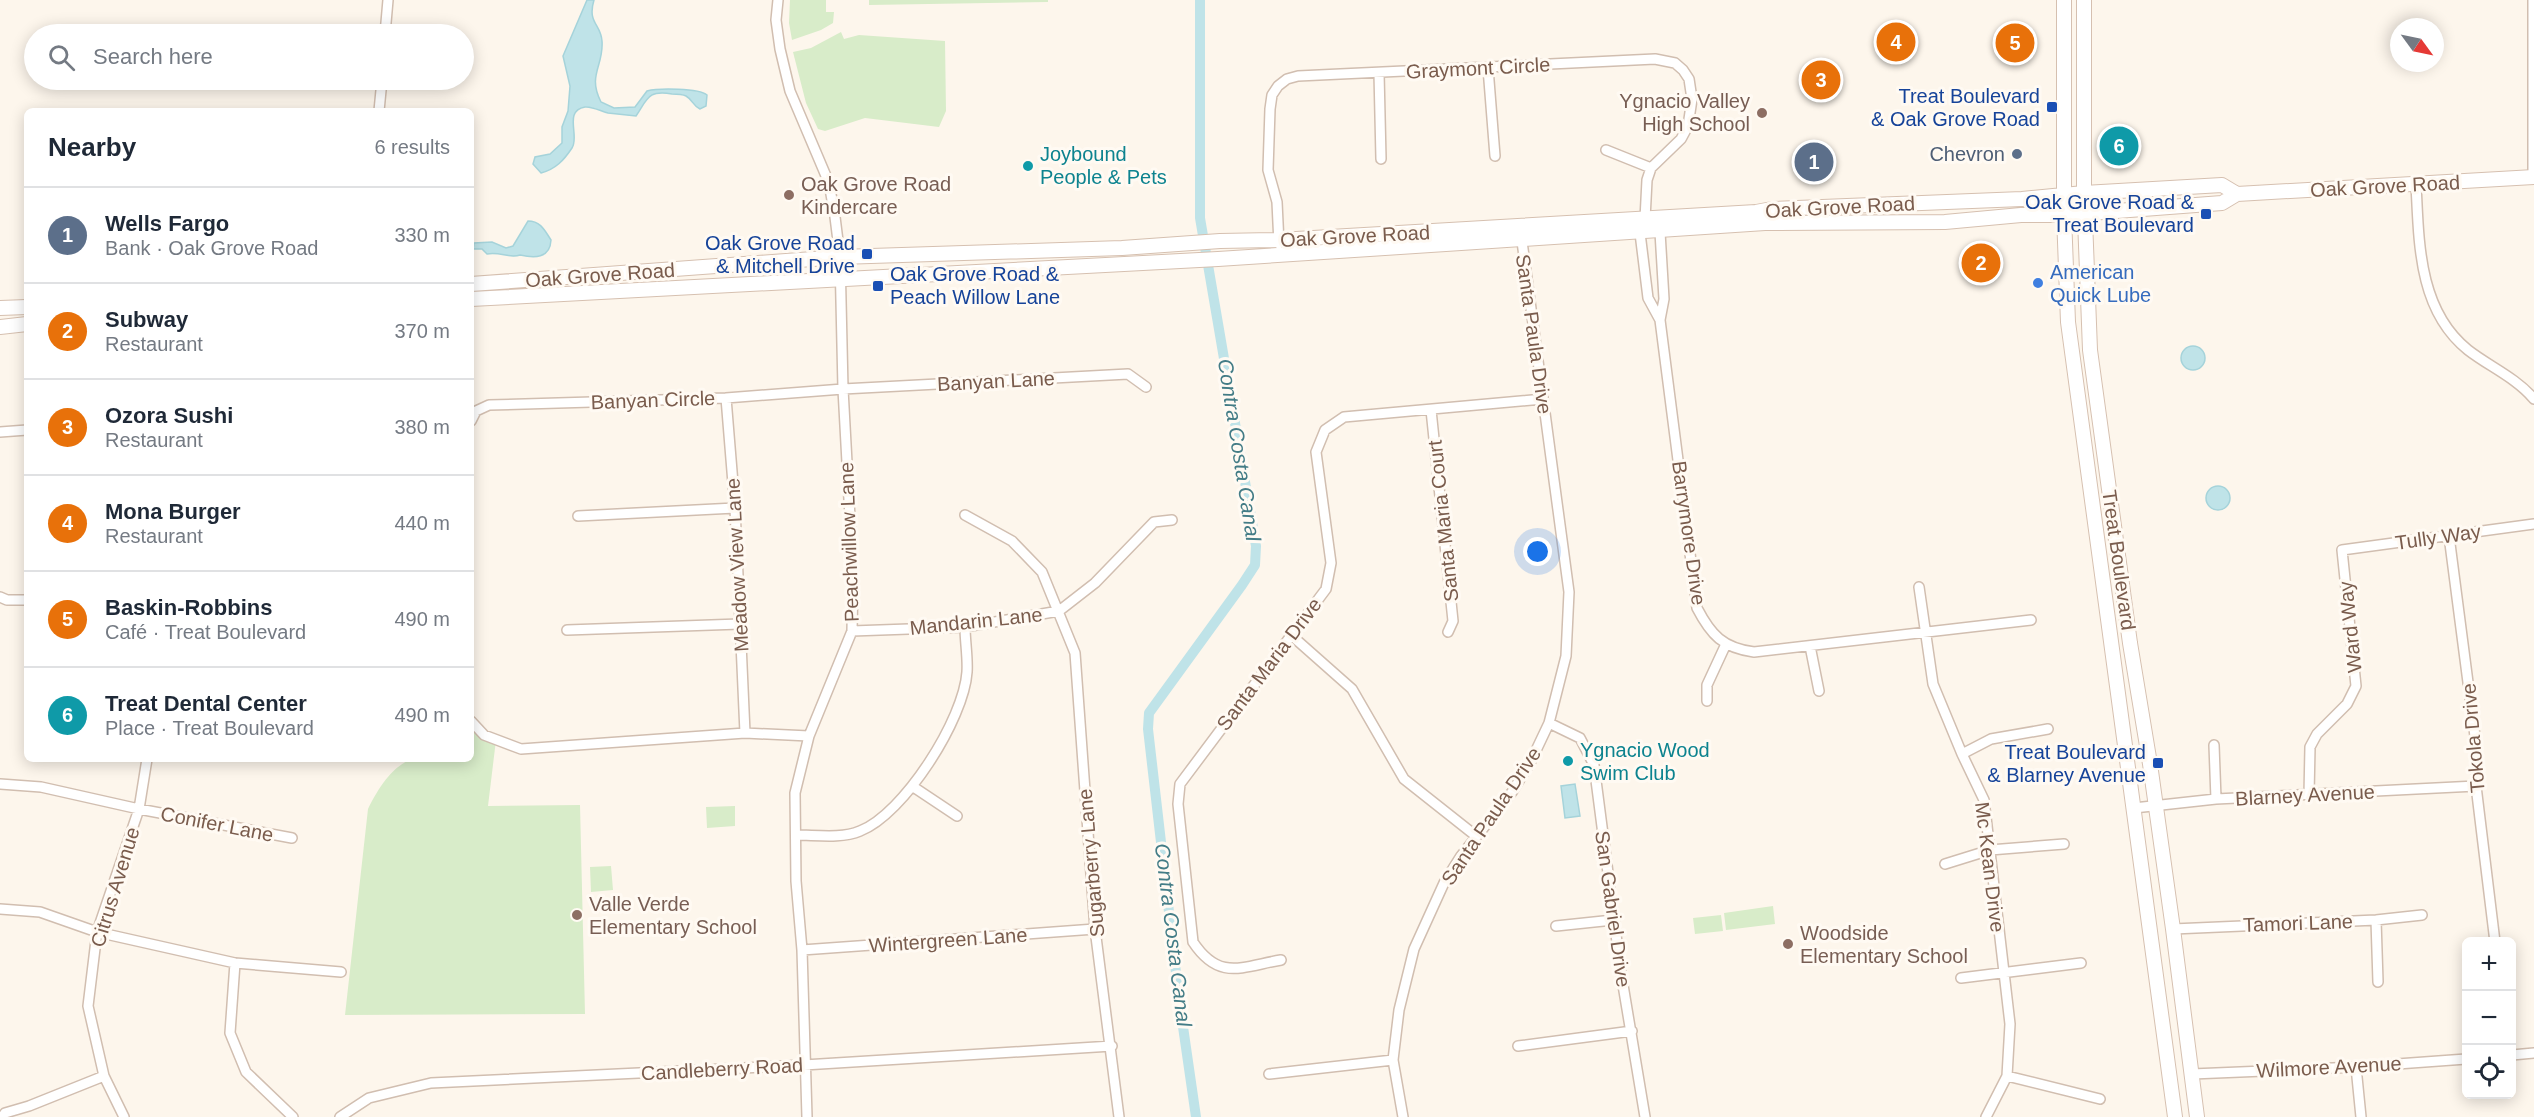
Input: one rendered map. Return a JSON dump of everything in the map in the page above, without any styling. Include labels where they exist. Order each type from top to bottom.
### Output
[{"type":"main road","name":"Treat Boulevard","points":[[2064,0],[2064,215],[2068,322],[2175,1117]]},
{"type":"main road","name":"Treat Boulevard","points":[[2084,0],[2084,193],[2090,350],[2130,643],[2173,929],[2197,1117]]},
{"type":"main road","name":"Oak Grove Road","points":[[474,284],[840,257],[1214,241],[1521,233],[1641,233],[1765,223],[1945,222],[2222,203],[2237,194],[2534,177]]},
{"type":"main road","name":"Oak Grove Road","points":[[474,299],[1218,260],[1772,209],[2022,199],[2084,193],[2222,186],[2237,194]]},
{"type":"main road","points":[[1126,264],[1136,254],[1175,251],[1179,248],[1179,244]]},
{"type":"main road","points":[[0,308],[24,307]]},
{"type":"main road","points":[[0,327],[24,324]]},
{"type":"street","points":[[386,24],[388,0]]},
{"type":"street","name":"Peachwillow Lane","points":[[777,0],[776,20],[780,49],[790,91],[829,183],[840,257],[843,389],[853,573],[852,631],[809,736],[795,793],[796,880],[802,950],[807,1117]]},
{"type":"street","points":[[2533,0],[2534,177]]},
{"type":"street","name":"Graymont Circle","points":[[1280,255],[1277,202],[1268,170],[1272,95],[1287,79],[1298,76],[1656,59],[1675,63],[1689,79],[1692,113],[1681,139],[1651,168]]},
{"type":"street","points":[[1488,68],[1495,156]]},
{"type":"street","points":[[1379,73],[1381,159]]},
{"type":"street","points":[[379,108],[380,90]]},
{"type":"street","points":[[1606,150],[1651,168],[1647,180],[1645,219],[1660,232]]},
{"type":"street","points":[[2416,184],[2421,254],[2429,297],[2439,317],[2452,335],[2469,350],[2505,373],[2534,399]]},
{"type":"street","name":"Barrymore Drive","points":[[1645,219],[1641,233],[1648,298],[1660,320]]},
{"type":"street","name":"Barrymore Drive","points":[[1660,232],[1664,299],[1660,320],[1697,608],[1707,628],[1726,644],[1738,650],[1754,652],[2031,620]]},
{"type":"street","name":"Santa Paula Drive","points":[[1403,1117],[1393,1060],[1399,1010],[1414,949],[1444,884],[1476,836],[1523,775],[1549,723],[1566,656],[1569,592],[1521,233]]},
{"type":"street","name":"Banyan Lane","points":[[843,389],[1128,374],[1146,387]]},
{"type":"street","name":"Banyan Circle","points":[[474,415],[476,411],[489,405],[726,398],[843,389]]},
{"type":"street","name":"Meadow View Lane","points":[[726,398],[735,508],[745,733]]},
{"type":"street","name":"Santa Maria Drive","points":[[1281,960],[1234,968],[1219,968],[1202,956],[1193,942],[1178,804],[1180,784],[1326,589],[1331,563],[1316,452],[1325,430],[1344,417],[1543,399]]},
{"type":"street","name":"Santa Maria Court","points":[[1431,410],[1453,621],[1448,632]]},
{"type":"street","points":[[0,432],[24,430]]},
{"type":"street","points":[[578,516],[735,508]]},
{"type":"street","name":"Sugarberry Lane","points":[[965,515],[1012,541],[1042,572],[1075,653],[1095,929],[1112,1046],[1119,1117]]},
{"type":"street","name":"Mandarin Lane","points":[[852,631],[965,627],[1059,611],[1095,583],[1154,522],[1172,520]]},
{"type":"street","name":"Tully Way","points":[[2342,550],[2534,524]]},
{"type":"street","name":"Tokola Drive","points":[[2449,536],[2476,744],[2476,786],[2494,937]]},
{"type":"street","name":"Ward Way","points":[[2308,795],[2310,747],[2317,734],[2347,704],[2356,687],[2342,550]]},
{"type":"street","name":"Mc Kean Drive","points":[[1919,587],[1933,684],[1984,800],[2010,1024],[2007,1076],[1986,1117]]},
{"type":"street","points":[[0,597],[7,600],[24,600]]},
{"type":"street","points":[[567,630],[740,624]]},
{"type":"street","points":[[796,835],[846,835],[860,831],[889,813],[912,786],[950,727],[961,700],[967,673],[965,627]]},
{"type":"street","points":[[1291,636],[1352,688],[1404,778],[1476,836]]},
{"type":"street","points":[[1707,701],[1707,685],[1726,644]]},
{"type":"street","points":[[1810,646],[1819,691]]},
{"type":"street","name":"San Gabriel Drive","points":[[1549,723],[1580,738],[1594,765],[1613,920],[1645,1117]]},
{"type":"street","points":[[474,724],[484,735],[521,749],[745,733],[809,736]]},
{"type":"street","points":[[1962,754],[1991,739],[2048,729]]},
{"type":"street","points":[[2214,745],[2217,799]]},
{"type":"street","name":"Citrus Avenue","points":[[124,1117],[104,1076],[88,1006],[97,932],[139,809],[147,762]]},
{"type":"street","name":"Conifer Lane","points":[[0,784],[41,787],[139,809],[292,838]]},
{"type":"street","points":[[912,786],[957,816]]},
{"type":"street","name":"Blarney Avenue","points":[[2134,808],[2217,799],[2476,786]]},
{"type":"street","points":[[1945,864],[1990,850],[2064,844]]},
{"type":"street","points":[[0,909],[40,912],[97,932],[235,963],[341,972]]},
{"type":"street","name":"Tamori Lane","points":[[2173,929],[2376,920],[2422,915]]},
{"type":"street","points":[[1556,926],[1613,920]]},
{"type":"street","points":[[2376,920],[2378,982]]},
{"type":"street","name":"Wintergreen Lane","points":[[802,950],[1095,929]]},
{"type":"street","points":[[235,963],[230,1033],[246,1072],[293,1117]]},
{"type":"street","points":[[1961,978],[2081,963]]},
{"type":"street","points":[[1518,1046],[1632,1031]]},
{"type":"street","name":"Candleberry Road","points":[[340,1117],[369,1098],[431,1083],[804,1065],[1112,1046]]},
{"type":"street","points":[[2516,1055],[2534,1053]]},
{"type":"street","name":"Wilmore Avenue","points":[[2192,1074],[2462,1059]]},
{"type":"street","points":[[1269,1074],[1393,1060]]},
{"type":"street","points":[[2355,1066],[2361,1117]]},
{"type":"street","points":[[3,1115],[104,1076]]},
{"type":"street","points":[[2007,1076],[2100,1099]]},
{"type":"green space","points":[[790,0],[826,0],[826,12],[834,12],[833,23],[821,30],[792,40],[789,23]]},
{"type":"green space","points":[[869,0],[1048,0],[1048,2],[869,5]]},
{"type":"green space","points":[[841,32],[844,39],[859,35],[945,41],[946,111],[939,127],[865,118],[825,131],[818,129],[806,103],[793,52],[811,48]]},
{"type":"green space","points":[[474,724],[496,740],[488,806],[580,805],[585,1014],[345,1015],[368,809],[386,779],[406,762],[474,762]]},
{"type":"green space","points":[[735,806],[735,826],[707,828],[706,807]]},
{"type":"green space","points":[[611,866],[613,890],[591,892],[590,867]]},
{"type":"green space","points":[[1773,906],[1775,924],[1726,930],[1724,913]]},
{"type":"green space","points":[[1721,915],[1723,931],[1695,934],[1693,918]]},
{"type":"water","points":[[587,0],[594,0],[592,14],[602,41],[596,77],[597,93],[601,102],[614,108],[635,107],[647,91],[678,89],[707,95],[706,106],[700,109],[683,95],[658,93],[646,100],[636,116],[608,113],[587,107],[578,109],[573,119],[574,143],[572,148],[559,164],[541,173],[533,164],[535,157],[550,154],[562,143],[562,127],[568,111],[570,86],[563,56]]},
{"type":"water","points":[[528,221],[539,225],[551,240],[548,251],[536,257],[487,254],[482,249],[474,249],[474,243],[492,242],[506,248],[513,246]]},
{"type":"water","points":[[2193,346],[2198,347],[2204,353],[2204,363],[2198,369],[2193,370],[2188,369],[2182,363],[2181,358],[2182,353],[2188,347]]},
{"type":"water","points":[[2218,486],[2223,487],[2229,493],[2229,503],[2223,509],[2218,510],[2213,509],[2207,503],[2206,498],[2207,493],[2213,487]]},
{"type":"water","points":[[1575,784],[1580,816],[1565,818],[1561,786]]},
{"type":"waterway","name":"Contra Costa Canal","points":[[1196,1117],[1179,999],[1148,729],[1149,713],[1255,565],[1256,546],[1200,218],[1200,0]]},
{"type":"place","name":"Mona Burger","points":[[1896,42]]},
{"type":"place","name":"Baskin-Robbins","points":[[2015,43]]},
{"type":"place","name":"Ozora Sushi","points":[[1821,80]]},
{"type":"place","name":"Treat Boulevard & Oak Grove Road","points":[[2052,107]]},
{"type":"place","name":"Ygnacio Valley High School","points":[[1762,113]]},
{"type":"place","name":"Treat Dental Center","points":[[2119,146]]},
{"type":"place","name":"Chevron","points":[[2017,154]]},
{"type":"place","name":"Wells Fargo","points":[[1814,162]]},
{"type":"place","name":"Joybound People & Pets","points":[[1028,166]]},
{"type":"place","name":"Oak Grove Road Kindercare","points":[[789,195]]},
{"type":"place","name":"Oak Grove Road & Treat Boulevard","points":[[2206,214]]},
{"type":"place","name":"Oak Grove Road & Mitchell Drive","points":[[867,254]]},
{"type":"place","name":"Subway","points":[[1981,263]]},
{"type":"place","name":"American Quick Lube","points":[[2038,283]]},
{"type":"place","name":"Oak Grove Road & Peach Willow Lane","points":[[878,286]]},
{"type":"place","name":"Ygnacio Wood Swim Club","points":[[1568,761]]},
{"type":"place","name":"Treat Boulevard & Blarney Avenue","points":[[2158,763]]},
{"type":"place","name":"Valle Verde Elementary School","points":[[577,915]]},
{"type":"place","name":"Woodside Elementary School","points":[[1788,944]]}]
